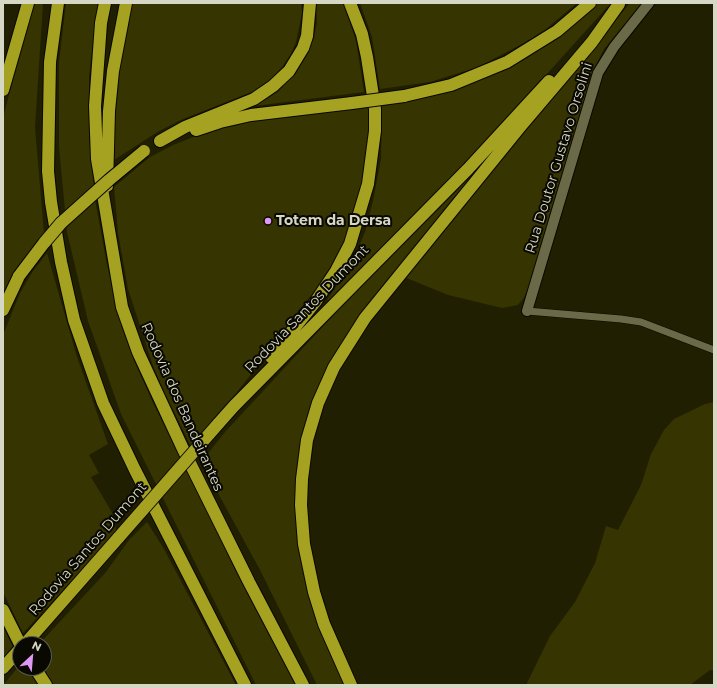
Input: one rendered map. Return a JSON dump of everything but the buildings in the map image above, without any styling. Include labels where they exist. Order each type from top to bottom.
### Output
[{"type":"highway","points":[[3,90],[28,3]]},
{"type":"highway","points":[[58,3],[50,62],[48,171],[56,232],[74,320],[103,403],[135,470],[245,685]]},
{"type":"highway","name":"Rodovia dos Bandeirantes","points":[[105,3],[101,23],[95,106],[98,159],[106,217],[122,307],[138,352],[186,456],[303,685]]},
{"type":"highway","points":[[106,217],[109,111],[114,63],[126,3]]},
{"type":"highway","points":[[3,310],[19,276],[44,243],[61,223],[109,180],[144,151],[160,141],[184,127],[254,99],[273,86],[289,71],[303,48],[307,36],[310,3]]},
{"type":"highway","points":[[234,406],[316,301],[336,271],[350,244],[359,218],[368,184],[375,131],[375,109],[362,34],[350,3]]},
{"type":"highway","points":[[160,141],[220,122],[251,115],[404,96],[452,85],[507,62],[552,35],[590,3]]},
{"type":"highway","points":[[351,685],[324,624],[314,592],[307,566],[301,521],[300,505],[304,458],[312,420],[325,386],[343,350],[365,318],[520,127],[592,42],[619,3]]},
{"type":"highway","name":"Rodovia Santos Dumont","points":[[31,636],[234,406],[464,174],[619,3]]},
{"type":"highway","points":[[5,615],[16,636]]},
{"type":"highway","points":[[3,668],[12,658]]},
{"type":"highway","points":[[40,676],[46,685]]},
{"type":"street","name":"Rua Doutor Gustavo Orsolini","points":[[527,311],[598,73],[614,47],[649,3]]},
{"type":"street","points":[[527,311],[641,322],[714,350]]},
{"type":"shaded area","points":[[33,3],[43,3],[35,127],[44,233],[15,270],[3,293],[3,118]]},
{"type":"shaded area","points":[[66,3],[98,3],[89,76],[89,138],[96,205],[107,265],[122,328],[153,403],[191,477],[235,570],[296,685],[256,685],[121,414],[88,321],[67,232],[59,147],[59,62]]},
{"type":"shaded area","points":[[131,3],[301,3],[302,13],[296,42],[291,54],[271,79],[254,91],[183,119],[159,131],[111,162],[116,93]]},
{"type":"shaded area","points":[[316,3],[343,3],[356,41],[364,92],[247,107],[265,100],[279,91],[300,66],[314,38],[317,22]]},
{"type":"shaded area","points":[[360,3],[577,3],[546,29],[524,43],[478,67],[430,82],[380,89],[372,37]]},
{"type":"shaded area","points":[[597,3],[611,3],[471,158],[329,300],[327,300],[353,260],[365,232],[381,159],[382,106],[432,96],[458,88],[507,69],[550,43],[570,28]]},
{"type":"shaded area","points":[[630,3],[642,3],[604,49],[593,71],[529,287],[523,299],[518,305],[502,308],[448,295],[404,277]]},
{"type":"shaded area","points":[[369,107],[368,144],[362,189],[346,239],[338,257],[314,294],[293,322],[192,448],[164,392],[153,366],[128,289],[118,233],[114,187],[150,157],[173,145],[206,132],[279,116],[324,110]]},
{"type":"shaded area","points":[[487,160],[351,329],[327,370],[297,484],[334,661],[344,685],[317,685],[260,570],[201,462],[225,432],[341,307]]},
{"type":"shaded area","points":[[47,253],[77,357],[108,444],[89,455],[99,473],[91,477],[113,514],[116,533],[23,633],[3,592],[3,335],[20,293],[33,271]]},
{"type":"shaded area","points":[[714,402],[714,670],[710,670],[690,685],[526,685],[550,636],[575,602],[595,563],[606,526],[618,530],[641,485],[651,454],[664,430],[674,419],[705,404]]},
{"type":"shaded area","points":[[147,522],[164,549],[236,685],[54,685],[48,676],[52,676],[52,636],[46,636],[106,572],[129,540]]},
{"type":"shaded area","points":[[3,627],[12,645],[12,648],[3,658]]},
{"type":"shaded area","points":[[12,674],[12,676],[32,676],[38,685],[3,685]]},
{"type":"place","name":"Totem da Dersa","points":[[268,221]]}]
